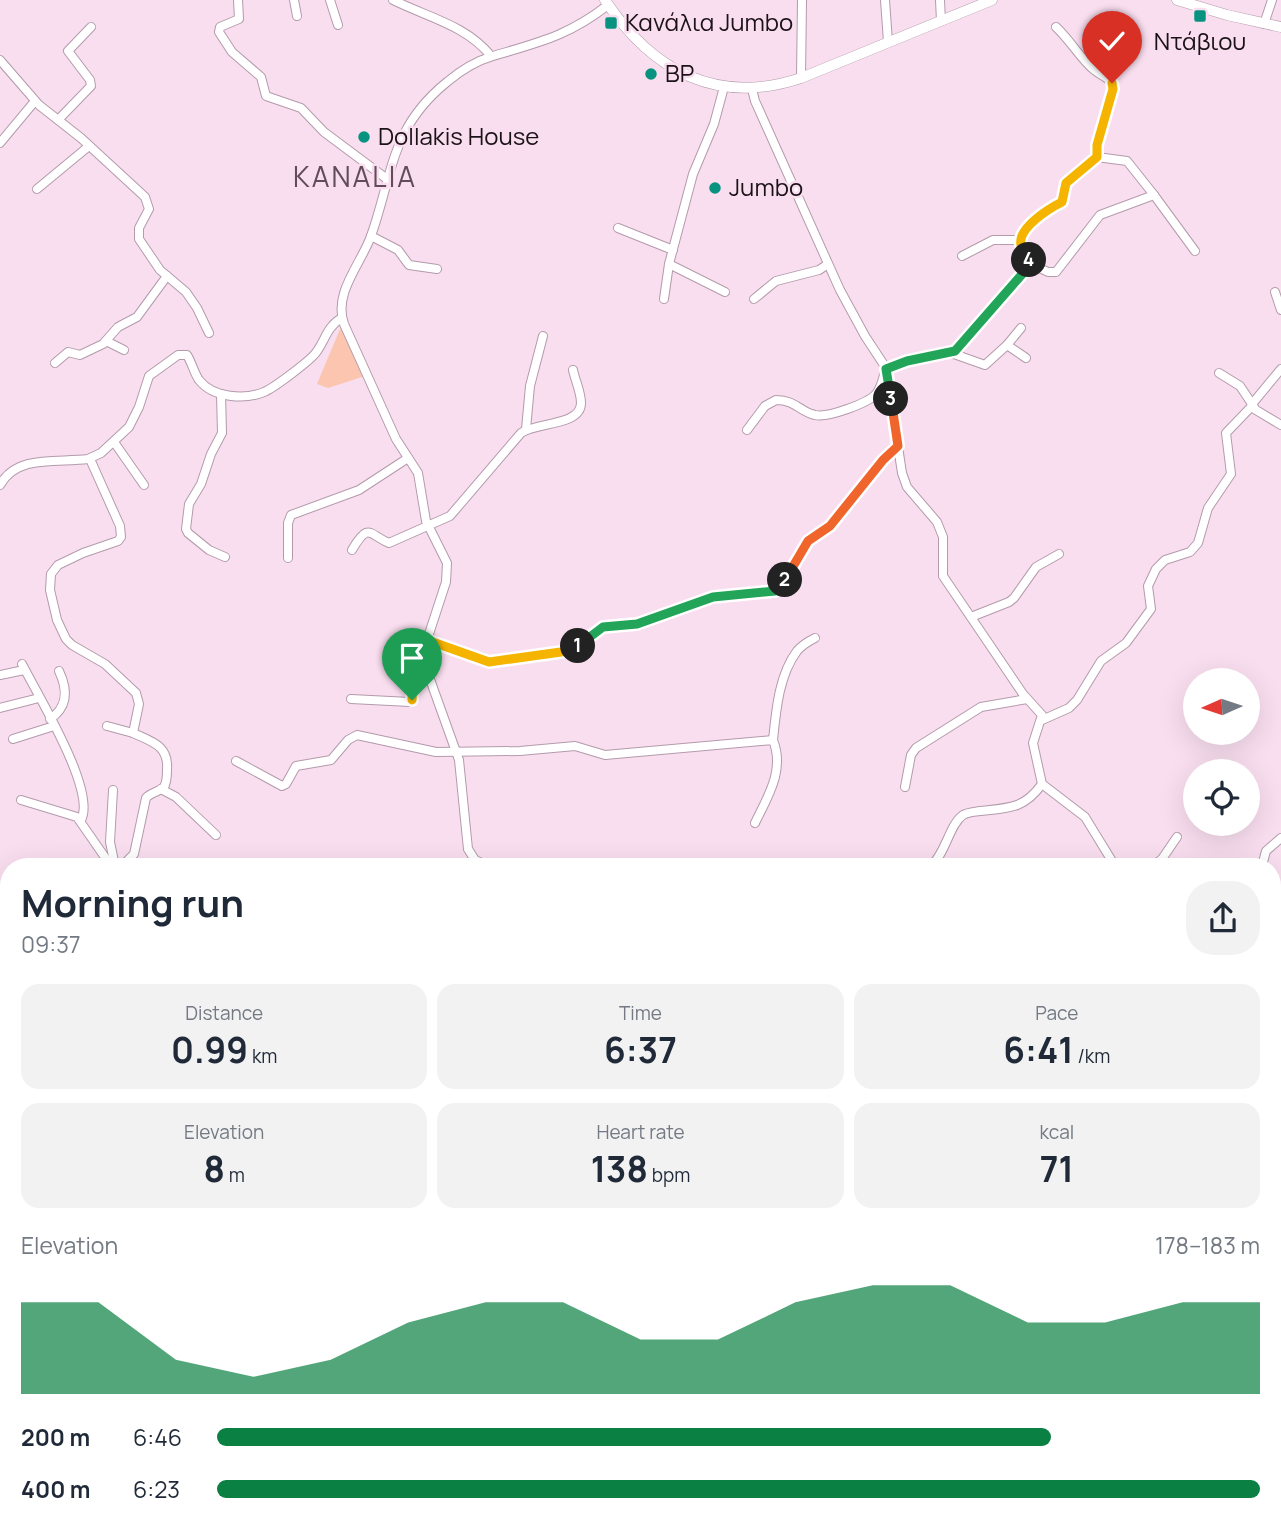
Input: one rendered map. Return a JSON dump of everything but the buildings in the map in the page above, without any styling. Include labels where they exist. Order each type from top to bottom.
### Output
[{"type":"main road","points":[[606,2],[634,36],[662,61],[700,80],[724,87],[752,89],[772,87],[801,78],[992,0]]},
{"type":"main road","points":[[1177,0],[1281,27]]},
{"type":"street","points":[[238,0],[239,19],[221,26],[218,30],[232,52],[261,77],[266,96],[301,108],[324,132],[387,179]]},
{"type":"street","points":[[294,0],[297,16]]},
{"type":"street","points":[[330,0],[338,25]]},
{"type":"street","points":[[393,0],[468,34],[491,56]]},
{"type":"street","points":[[801,78],[802,0]]},
{"type":"street","points":[[885,0],[888,42]]},
{"type":"street","points":[[940,0],[941,21]]},
{"type":"street","points":[[1264,24],[1272,0]]},
{"type":"street","points":[[474,858],[468,849],[457,751],[427,671],[424,653],[447,572],[445,558],[428,527],[420,476],[388,421],[342,318],[341,299],[371,236],[401,137],[429,98],[466,68],[491,56],[552,39],[573,29],[606,2]]},
{"type":"street","points":[[58,120],[91,86],[90,80],[68,51],[91,27]]},
{"type":"street","points":[[1056,27],[1071,41],[1092,69],[1109,79],[1113,85],[1097,157],[1066,183],[1062,202],[1039,215],[1021,240],[1021,246],[1031,264],[1048,272],[1056,272],[1101,215],[1154,195]]},
{"type":"street","points":[[0,60],[35,101],[145,197],[149,209],[139,228],[139,239],[157,267],[186,292],[209,333]]},
{"type":"street","points":[[664,299],[669,264],[693,174],[714,124],[724,87]]},
{"type":"street","points":[[752,89],[828,264],[865,336],[886,369],[902,473],[907,487],[937,522],[943,537],[943,576],[1027,699],[1041,713],[1042,720],[1033,743],[1042,784],[1084,817],[1110,858]]},
{"type":"street","points":[[0,143],[35,101]]},
{"type":"street","points":[[37,189],[89,146]]},
{"type":"street","points":[[1097,157],[1127,160],[1195,251]]},
{"type":"street","points":[[618,228],[673,250]]},
{"type":"street","points":[[371,236],[398,250],[407,265],[437,269]]},
{"type":"street","points":[[962,256],[993,240],[1021,240]]},
{"type":"street","points":[[669,264],[725,292]]},
{"type":"street","points":[[754,299],[776,281],[819,270],[828,264]]},
{"type":"street","points":[[951,353],[1012,289],[1031,264]]},
{"type":"street","points":[[55,363],[68,352],[82,355],[106,341],[118,327],[137,317],[167,276]]},
{"type":"street","points":[[1275,292],[1281,310]]},
{"type":"street","points":[[0,485],[9,472],[22,465],[90,459],[114,442],[132,422],[149,376],[178,355],[187,355],[198,379],[210,390],[221,394],[246,396],[271,389],[311,358],[330,327],[342,318]]},
{"type":"street","points":[[886,369],[907,361],[951,353],[985,365],[1021,328]]},
{"type":"street","points":[[352,550],[359,538],[367,534],[374,533],[389,543],[443,521],[455,511],[526,429],[530,386],[542,336]]},
{"type":"street","points":[[106,341],[124,350]]},
{"type":"street","points":[[1007,345],[1026,358]]},
{"type":"street","points":[[747,430],[765,406],[776,400],[795,403],[820,416],[869,400],[880,389],[886,369]]},
{"type":"street","points":[[1042,720],[1069,708],[1077,700],[1101,661],[1126,643],[1151,609],[1148,586],[1160,564],[1190,552],[1198,543],[1208,509],[1231,474],[1226,433],[1247,409],[1253,406],[1281,369]]},
{"type":"street","points":[[526,429],[568,419],[578,412],[581,403],[573,370]]},
{"type":"street","points":[[1219,373],[1240,386],[1253,406],[1271,421],[1281,425]]},
{"type":"street","points":[[221,394],[222,433],[211,454],[201,484],[189,504],[186,528],[188,533],[212,552],[225,557]]},
{"type":"street","points":[[114,442],[144,485]]},
{"type":"street","points":[[427,640],[489,662],[500,661],[568,651],[577,648],[603,627],[637,624],[713,597],[775,591],[781,587],[808,541],[830,526],[883,460],[898,446]]},
{"type":"street","points":[[288,558],[288,523],[292,514],[359,490],[408,458]]},
{"type":"street","points":[[90,459],[120,526],[121,537],[118,541],[83,553],[55,568],[50,580],[51,595],[59,626],[69,643],[105,664],[136,693],[139,704],[133,733]]},
{"type":"street","points":[[971,617],[1009,602],[1036,567],[1059,554]]},
{"type":"street","points":[[755,823],[771,790],[778,765],[773,740],[781,688],[799,648],[815,638]]},
{"type":"street","points":[[351,699],[410,702],[414,695],[414,661],[418,655],[424,653]]},
{"type":"street","points":[[0,675],[23,667],[82,785],[84,809],[81,820]]},
{"type":"street","points":[[13,739],[52,722],[60,711],[66,690],[60,671]]},
{"type":"street","points":[[0,708],[39,698]]},
{"type":"street","points":[[905,787],[914,749],[981,707],[1027,699]]},
{"type":"street","points":[[107,726],[158,744],[166,754],[166,780],[161,789],[146,798],[134,854],[130,858]]},
{"type":"street","points":[[236,761],[282,786],[288,782],[296,766],[331,760],[353,736],[422,750],[520,751],[575,746],[585,747],[598,754],[614,755],[773,740]]},
{"type":"street","points":[[938,858],[964,814],[1019,806],[1033,797],[1042,784]]},
{"type":"street","points":[[161,789],[176,797],[216,835]]},
{"type":"street","points":[[112,858],[110,842],[113,790]]},
{"type":"street","points":[[21,800],[70,814],[81,820],[107,858]]},
{"type":"street","points":[[1163,858],[1177,837]]},
{"type":"street","points":[[1264,858],[1266,851],[1281,838]]},
{"type":"shaded area","points":[[341,327],[365,376],[328,388],[317,384]]},
{"type":"place","name":"Ντάβιου","points":[[1200,16]]},
{"type":"place","name":"Κανάλια Jumbo","points":[[611,23]]},
{"type":"place","name":"BP","points":[[651,74]]},
{"type":"place","name":"Dollakis House","points":[[364,137]]},
{"type":"place","name":"Jumbo","points":[[715,188]]},
{"type":"district","name":"KANALIA","points":[[355,177]]},
{"type":"route","points":[[412,700],[414,661],[418,655],[424,653],[427,640],[489,662],[568,651],[577,648],[603,627],[637,624],[713,597],[775,591],[781,587],[808,541],[830,526],[883,460],[898,446],[886,369],[907,361],[955,351],[1020,279],[1031,264],[1021,246],[1021,239],[1039,215],[1062,202],[1066,183],[1097,157],[1097,145],[1113,89],[1112,83]]}]
